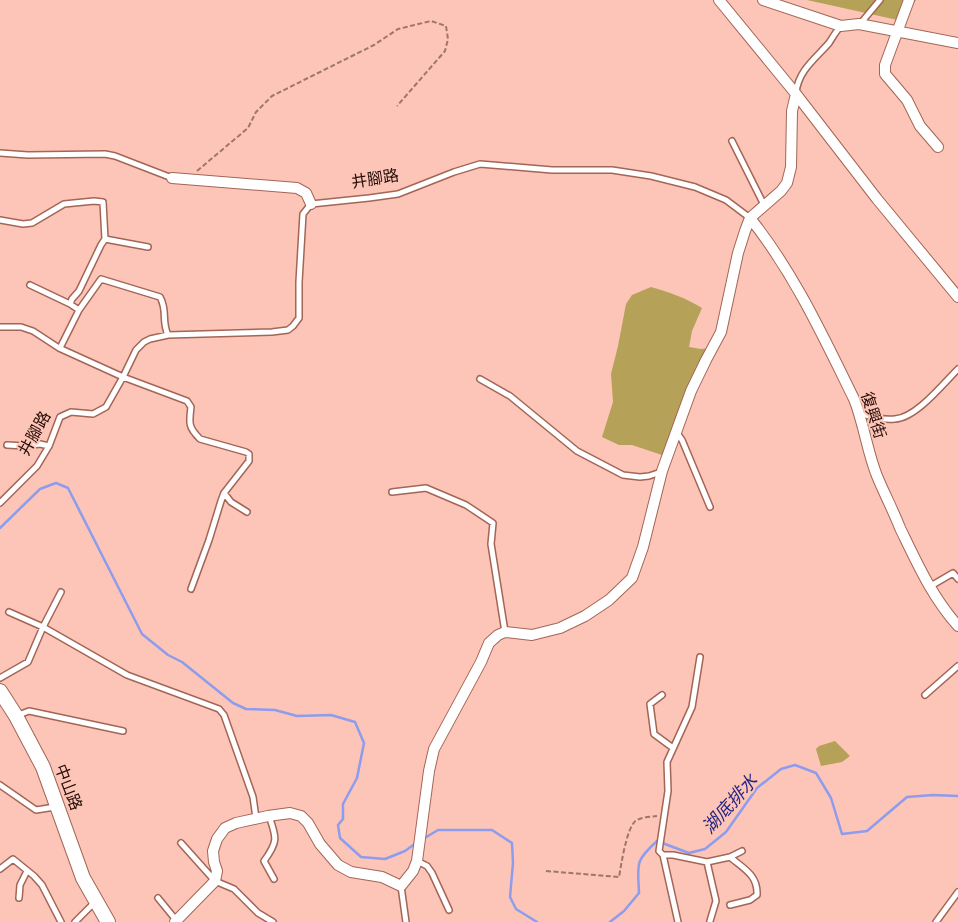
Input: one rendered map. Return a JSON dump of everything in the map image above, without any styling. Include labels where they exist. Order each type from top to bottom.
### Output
[{"type":"street","points":[[719,0],[796,94],[877,199],[958,297]]},
{"type":"street","points":[[763,0],[841,26],[859,24],[958,43]]},
{"type":"street","points":[[909,0],[885,65],[885,74],[907,100],[920,126],[938,147]]},
{"type":"street","points":[[176,921],[215,881],[218,871],[214,862],[213,851],[217,839],[225,828],[256,818],[290,813],[302,816],[320,844],[338,865],[351,872],[382,876],[401,886],[413,871],[417,861],[424,820],[429,771],[434,749],[481,662],[489,643],[505,632],[532,635],[560,628],[585,616],[609,600],[632,578],[643,547],[662,472],[691,392],[721,332],[738,254],[750,218],[781,191],[787,183],[791,167],[792,111],[796,94]]},
{"type":"street","points":[[172,178],[297,188],[306,193],[311,204]]},
{"type":"street","name":"復興街","points":[[750,218],[773,248],[802,295],[860,414],[876,475],[929,588],[945,612],[958,626]]},
{"type":"street","name":"中山路","points":[[0,691],[16,716],[42,767],[83,878],[96,900]]},
{"type":"street","points":[[96,900],[108,922]]},
{"type":"lane","points":[[859,24],[880,0]]},
{"type":"lane","points":[[796,94],[797,83],[808,64],[830,41],[841,26]]},
{"type":"lane","points":[[732,141],[764,205]]},
{"type":"lane","points":[[0,152],[28,155],[106,154],[172,178]]},
{"type":"lane","name":"井腳路","points":[[0,504],[37,466],[49,446],[60,417],[71,412],[94,414],[106,407],[136,350],[144,342],[168,335],[272,332],[288,330],[294,326],[299,318],[303,214],[311,204],[398,194],[480,164],[552,170],[612,170],[651,176],[695,187],[726,200],[750,218]]},
{"type":"lane","points":[[0,220],[23,224],[32,222],[64,204],[103,202],[105,239],[79,291],[70,304]]},
{"type":"lane","points":[[105,239],[148,247]]},
{"type":"lane","points":[[60,348],[79,310],[101,279],[160,297],[165,305],[163,325],[168,335]]},
{"type":"lane","points":[[30,285],[79,310]]},
{"type":"lane","points":[[0,327],[21,327],[33,331],[60,348],[123,377],[187,401],[191,407],[189,424],[200,439],[249,454],[249,461],[224,493],[191,588]]},
{"type":"lane","points":[[860,414],[870,417],[895,419],[912,414],[958,369]]},
{"type":"lane","points":[[480,379],[510,396],[577,451],[623,475],[640,477],[662,472]]},
{"type":"lane","points":[[677,433],[682,440],[710,507]]},
{"type":"lane","points":[[7,445],[25,446],[40,444],[49,446]]},
{"type":"lane","points":[[392,492],[426,488],[466,506],[493,523],[491,544],[505,632]]},
{"type":"lane","points":[[224,493],[232,502],[247,512]]},
{"type":"lane","points":[[929,588],[956,572],[958,580]]},
{"type":"lane","points":[[0,678],[28,662],[61,592]]},
{"type":"lane","points":[[9,612],[43,627],[127,675],[219,709],[224,715],[253,797],[256,818]]},
{"type":"lane","points":[[678,922],[661,853],[668,791],[667,762],[692,707],[700,657]]},
{"type":"lane","points":[[925,695],[958,666]]},
{"type":"lane","points":[[662,695],[650,704],[654,734],[672,748]]},
{"type":"lane","points":[[16,716],[29,711],[123,731]]},
{"type":"lane","points":[[0,785],[36,810],[58,806]]},
{"type":"lane","points":[[268,816],[275,835],[274,846],[264,861],[274,879]]},
{"type":"lane","points":[[181,843],[215,881],[234,889],[258,913],[273,922]]},
{"type":"lane","points":[[661,853],[708,862],[730,857],[742,851]]},
{"type":"lane","points":[[730,857],[753,877],[758,885],[757,895],[750,900],[730,905]]},
{"type":"lane","points":[[0,869],[14,859],[42,885],[61,922]]},
{"type":"lane","points":[[417,861],[427,866],[432,873],[449,910]]},
{"type":"lane","points":[[708,862],[716,901],[710,921]]},
{"type":"lane","points":[[19,898],[20,885],[27,871]]},
{"type":"lane","points":[[401,886],[406,922]]},
{"type":"lane","points":[[936,922],[958,892]]},
{"type":"lane","points":[[158,898],[176,921]]},
{"type":"lane","points":[[75,922],[96,900]]},
{"type":"path","points":[[188,180],[248,128],[256,112],[272,96],[374,45],[398,29],[431,21],[446,26],[448,39],[445,51],[397,106]]},
{"type":"path","points":[[546,871],[619,877],[632,823],[636,820],[665,814]]},
{"type":"shaded area","points":[[807,0],[916,0],[902,21]]},
{"type":"shaded area","points":[[651,287],[690,301],[702,308],[692,331],[689,347],[701,349],[716,347],[668,457],[632,445],[619,445],[602,437],[613,402],[611,374],[626,304],[632,295]]},
{"type":"shaded area","points":[[835,741],[850,756],[842,762],[821,766],[816,749],[819,746]]},
{"type":"waterway","points":[[0,528],[40,489],[56,483],[68,488],[142,634],[168,655],[182,662],[233,703],[246,709],[275,710],[297,716],[331,715],[355,722],[364,743],[357,778],[343,804],[343,819],[338,825],[340,838],[361,857],[385,859],[405,851],[416,843]]},
{"type":"waterway","name":"湖底排水","points":[[610,922],[624,911],[639,893],[639,864],[644,854],[657,841],[689,853],[705,849],[726,832],[757,788],[781,769],[795,765],[816,773],[831,798],[842,834],[867,831],[907,797],[958,796]]},
{"type":"waterway","points":[[423,839],[438,830],[492,830],[512,843],[513,863],[510,897],[516,909],[537,922]]}]
